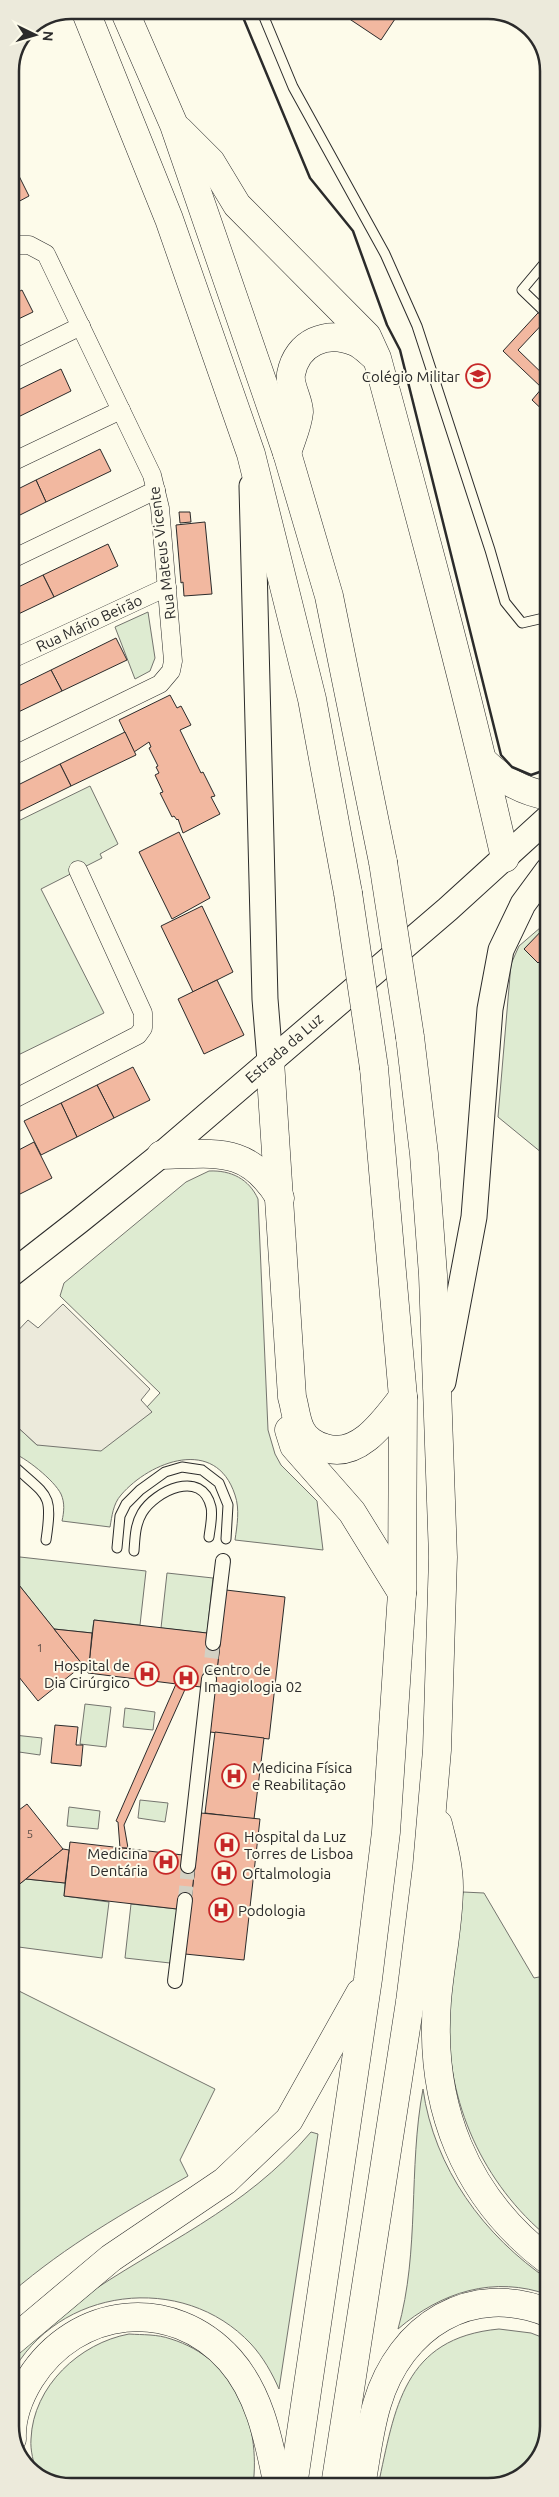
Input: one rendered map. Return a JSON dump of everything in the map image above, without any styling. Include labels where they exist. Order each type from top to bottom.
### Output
[{"type":"highway","points":[[89,19],[169,219],[252,454],[312,699],[348,893],[374,1068],[403,1397],[402,1593],[386,1832],[368,1979],[293,2478]]},
{"type":"highway","points":[[128,19],[174,125],[287,452],[328,596],[383,862],[410,1037],[424,1154],[433,1275],[443,1557],[437,1750],[427,1866],[410,2002],[336,2478]]},
{"type":"highway","points":[[174,125],[211,162],[237,205],[367,336],[377,358],[483,761],[505,858]]},
{"type":"highway","points":[[287,452],[299,412],[291,376],[297,358],[307,345],[322,337],[342,338],[357,342],[377,358]]},
{"type":"highway","points":[[483,761],[501,778],[523,790],[540,794]]},
{"type":"highway","points":[[270,1060],[292,1396],[301,1431],[316,1446],[333,1451],[355,1446],[377,1430],[403,1397]]},
{"type":"highway","points":[[161,1155],[210,1154],[243,1159],[260,1170],[280,1198]]},
{"type":"highway","points":[[292,1396],[288,1423],[294,1446],[352,1512],[402,1593]]},
{"type":"highway","points":[[432,1798],[447,1860],[449,1887],[436,2025],[436,2056],[442,2101],[462,2159],[480,2188],[516,2233],[540,2253]]},
{"type":"highway","points":[[19,2335],[111,2258],[225,2181],[288,2120],[368,1979]]},
{"type":"highway","points":[[362,2478],[377,2404],[395,2362],[416,2336],[448,2315],[479,2304],[513,2303],[540,2310]]},
{"type":"highway","points":[[19,2401],[21,2394],[41,2362],[84,2329],[106,2320],[123,2317],[149,2318],[185,2327],[212,2343],[231,2361],[251,2394],[266,2429],[276,2478]]},
{"type":"main road","points":[[252,454],[265,999],[270,1060]]},
{"type":"main road","name":"Estrada da Luz","points":[[19,1268],[80,1222],[161,1155],[448,909],[540,825]]},
{"type":"main road","points":[[438,1412],[474,1217],[490,1009],[501,950],[523,904],[540,881]]},
{"type":"street","name":"Rua Mateus Vicente","points":[[19,245],[29,245],[46,254],[152,475],[156,490],[167,587],[173,662],[166,679],[160,684],[19,753]]},
{"type":"street","points":[[19,357],[81,326]]},
{"type":"street","points":[[19,459],[121,410]]},
{"type":"street","points":[[19,556],[156,490]]},
{"type":"street","name":"Rua Mário Beirão","points":[[19,656],[167,587]]},
{"type":"street","points":[[19,1095],[138,1035],[143,1028],[143,1013],[78,870]]},
{"type":"street","points":[[214,1643],[223,1561]]},
{"type":"street","points":[[188,1866],[209,1679]]},
{"type":"street","points":[[175,1981],[185,1900]]},
{"type":"lane","points":[[265,19],[293,87],[385,254],[417,326],[490,550],[504,602],[522,623],[540,620]]},
{"type":"lane","points":[[540,269],[522,290],[540,307]]},
{"type":"lane","points":[[116,1548],[120,1516],[126,1504],[140,1490],[165,1472],[182,1467],[202,1470],[219,1483],[228,1505],[226,1539]]},
{"type":"lane","points":[[19,1471],[46,1496],[50,1507],[46,1540]]},
{"type":"lane","points":[[134,1551],[135,1532],[143,1511],[172,1488],[181,1485],[196,1488],[208,1499],[212,1508],[209,1537]]},
{"type":"green space","points":[[148,612],[155,658],[150,671],[135,679],[115,627]]},
{"type":"green space","points":[[90,786],[118,844],[100,854],[102,858],[41,889],[104,1013],[19,1055],[19,821]]},
{"type":"green space","points":[[540,928],[540,1151],[498,1117],[511,964],[519,946]]},
{"type":"green space","points":[[209,1171],[225,1172],[244,1181],[250,1186],[258,1199],[268,1430],[275,1454],[281,1465],[317,1501],[323,1550],[235,1540],[238,1512],[235,1495],[226,1477],[213,1465],[198,1460],[182,1460],[165,1465],[148,1472],[133,1483],[116,1502],[110,1527],[62,1521],[64,1504],[61,1494],[39,1470],[19,1456],[19,1428],[37,1445],[152,1412],[147,1407],[160,1393],[60,1296],[64,1283],[186,1182]]},
{"type":"green space","points":[[19,1557],[146,1571],[140,1625],[94,1620],[92,1633],[54,1629],[19,1585]]},
{"type":"green space","points":[[167,1573],[213,1578],[207,1633],[161,1628]]},
{"type":"green space","points":[[85,1704],[111,1707],[106,1747],[80,1744]]},
{"type":"green space","points":[[125,1708],[155,1712],[153,1730],[123,1727]]},
{"type":"green space","points":[[19,1736],[42,1738],[40,1755],[19,1752]]},
{"type":"green space","points":[[140,1800],[168,1803],[165,1822],[138,1818]]},
{"type":"green space","points":[[69,1807],[100,1811],[98,1829],[67,1826]]},
{"type":"green space","points":[[26,1879],[65,1883],[64,1896],[109,1902],[102,1958],[19,1947],[19,1885]]},
{"type":"green space","points":[[463,1892],[484,1893],[534,1978],[540,1977],[540,2229],[505,2193],[488,2167],[473,2139],[462,2110],[454,2080],[450,2049],[449,2017]]},
{"type":"green space","points":[[131,1904],[177,1909],[170,1963],[125,1958]]},
{"type":"green space","points":[[19,1991],[215,2089],[180,2160],[188,2176],[119,2216],[75,2244],[19,2286]]},
{"type":"green space","points":[[423,2089],[429,2118],[438,2146],[451,2173],[483,2221],[503,2243],[540,2273],[540,2292],[508,2287],[488,2287],[469,2291],[432,2305],[398,2329],[405,2300],[412,2240],[419,2119]]},
{"type":"green space","points":[[311,2132],[318,2134],[279,2389],[267,2365],[251,2344],[223,2321],[191,2306],[157,2299],[123,2299],[89,2307],[58,2323],[32,2345],[19,2364],[19,2351],[63,2312],[110,2280],[230,2205],[285,2160]]},
{"type":"green space","points":[[499,2329],[531,2333],[540,2336],[540,2433],[535,2449],[522,2465],[514,2471],[498,2477],[380,2478],[398,2404],[409,2382],[423,2362],[442,2346],[467,2335]]},
{"type":"green space","points":[[129,2334],[166,2337],[193,2348],[212,2361],[227,2377],[239,2396],[247,2417],[253,2439],[253,2478],[67,2478],[51,2474],[37,2465],[34,2462],[31,2439],[34,2420],[40,2402],[62,2370],[77,2357],[111,2339]]},
{"type":"shaded area","points":[[63,1304],[150,1389],[141,1400],[152,1412],[101,1451],[37,1445],[19,1428],[19,1330],[28,1320],[38,1328]]},
{"type":"building","points":[[350,19],[395,19],[381,40]]},
{"type":"building","points":[[19,176],[29,196],[19,201]]},
{"type":"building","points":[[22,290],[33,312],[19,319],[19,292]]},
{"type":"building","points":[[540,311],[540,327],[518,350],[540,371],[540,386],[503,351]]},
{"type":"building","points":[[61,369],[71,391],[19,417],[19,390]]},
{"type":"building","points":[[540,390],[540,408],[532,400]]},
{"type":"building","points":[[100,449],[111,471],[46,502],[36,480]]},
{"type":"building","points":[[36,480],[46,502],[19,516],[19,488]]},
{"type":"building","points":[[179,512],[190,512],[191,522],[180,523]]},
{"type":"building","points":[[205,522],[212,594],[184,596],[183,582],[181,583],[176,525]]},
{"type":"building","points":[[108,544],[118,566],[54,597],[43,575]]},
{"type":"building","points":[[43,575],[54,597],[19,614],[19,587]]},
{"type":"building","points":[[116,638],[127,660],[62,691],[51,670]]},
{"type":"building","points":[[51,670],[62,691],[19,712],[19,686]]},
{"type":"building","points":[[170,695],[177,708],[181,706],[191,725],[180,730],[201,773],[203,772],[215,796],[211,797],[220,814],[183,833],[178,819],[174,816],[172,817],[160,793],[163,792],[155,775],[159,773],[156,767],[158,766],[149,748],[151,747],[149,742],[134,752],[119,720]]},
{"type":"building","points":[[125,732],[136,755],[71,786],[60,764]]},
{"type":"building","points":[[60,764],[71,786],[19,812],[19,784]]},
{"type":"building","points":[[179,832],[210,898],[172,919],[139,852]]},
{"type":"building","points":[[202,906],[233,972],[193,992],[161,926]]},
{"type":"building","points":[[540,932],[540,961],[538,963],[524,949]]},
{"type":"building","points":[[217,980],[244,1035],[204,1054],[178,999]]},
{"type":"building","points":[[133,1067],[150,1100],[114,1118],[97,1085]]},
{"type":"building","points":[[97,1085],[114,1118],[77,1137],[61,1103]]},
{"type":"building","points":[[61,1103],[77,1137],[41,1155],[24,1121]]},
{"type":"building","points":[[34,1142],[52,1178],[19,1194],[19,1150]]},
{"type":"building","points":[[19,1585],[83,1665],[38,1701],[19,1677]]},
{"type":"building","points":[[226,1590],[285,1597],[269,1739],[210,1732]]},
{"type":"building","points":[[94,1620],[207,1633],[220,1644],[216,1680],[202,1678],[201,1687],[88,1673]]},
{"type":"building","points":[[54,1629],[92,1633],[89,1665],[83,1665]]},
{"type":"building","points":[[176,1684],[187,1685],[124,1825],[128,1848],[120,1848],[118,1822],[116,1821]]},
{"type":"building","points":[[55,1725],[78,1727],[76,1745],[83,1745],[81,1766],[51,1763]]},
{"type":"building","points":[[215,1732],[264,1738],[254,1819],[205,1813]]},
{"type":"building","points":[[27,1804],[63,1849],[19,1885],[19,1810]]},
{"type":"building","points":[[201,1813],[260,1819],[244,1960],[185,1954]]},
{"type":"building","points":[[70,1842],[183,1855],[195,1866],[191,1901],[178,1899],[177,1909],[64,1896]]},
{"type":"building","points":[[63,1849],[69,1850],[65,1883],[26,1879]]},
{"type":"tunnel","points":[[209,1679],[213,1643]]},
{"type":"tunnel","points":[[185,1900],[188,1866]]},
{"type":"wall","points":[[244,19],[310,178],[353,231],[387,325],[400,350],[501,755],[512,767],[531,775],[540,772]]},
{"type":"place","name":"Colégio Militar","points":[[478,376]]},
{"type":"place","name":"Hospital de Dia Cirúrgico","points":[[147,1674]]},
{"type":"place","name":"Centro de Imagiologia 02","points":[[186,1678]]},
{"type":"place","name":"Medicina Física e Reabilitação","points":[[234,1776]]},
{"type":"place","name":"Hospital da Luz Torres de Lisboa","points":[[227,1845]]},
{"type":"place","name":"Medicina Dentária","points":[[166,1862]]},
{"type":"place","name":"Oftalmologia","points":[[224,1873]]},
{"type":"place","name":"Podologia","points":[[221,1910]]}]
